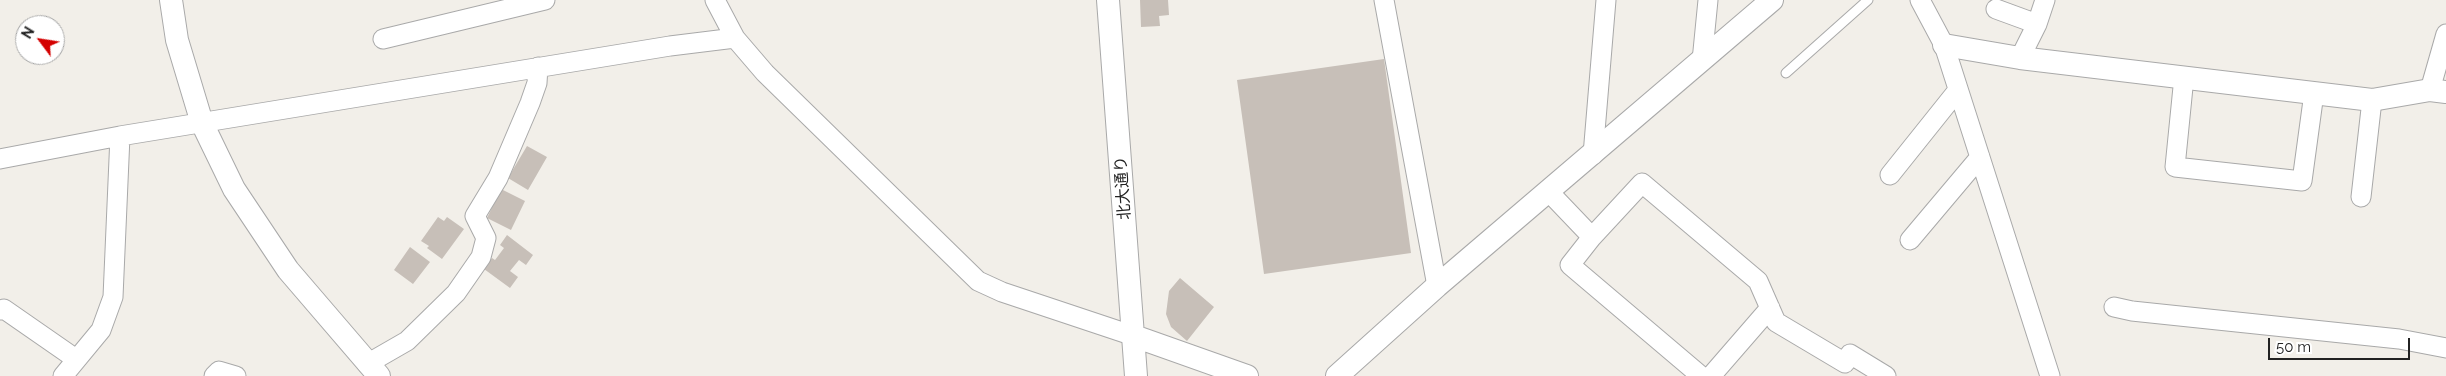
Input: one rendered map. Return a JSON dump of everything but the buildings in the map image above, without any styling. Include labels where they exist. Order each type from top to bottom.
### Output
[{"type":"street","points":[[171,0],[178,40],[202,123],[234,189],[258,228],[288,270],[373,370],[407,341],[456,293],[481,256],[486,238],[475,216],[498,178],[530,103],[537,83],[538,67]]},
{"type":"street","points":[[383,39],[546,0]]},
{"type":"street","points":[[715,0],[735,38],[765,73],[978,281],[1002,292],[1247,376]]},
{"type":"street","name":"北大通り","points":[[1108,0],[1136,376]]},
{"type":"street","points":[[1384,0],[1437,286]]},
{"type":"street","points":[[1592,155],[1606,0]]},
{"type":"street","points":[[1702,61],[1708,0]]},
{"type":"street","points":[[1337,376],[1437,286],[1772,0]]},
{"type":"street","points":[[1920,0],[1944,45],[2050,376]]},
{"type":"street","points":[[2020,58],[2037,24],[2045,0]]},
{"type":"street","points":[[1996,10],[2037,24]]},
{"type":"street","points":[[1944,45],[2020,58],[2372,100],[2438,91],[2446,34]]},
{"type":"street","points":[[0,159],[120,136],[538,67],[670,46],[735,38]]},
{"type":"street","points":[[2184,77],[2175,166],[2302,181],[2314,93]]},
{"type":"street","points":[[1890,175],[1958,90]]},
{"type":"street","points":[[2360,197],[2372,100]]},
{"type":"street","points":[[63,376],[101,330],[113,297],[120,136]]},
{"type":"street","points":[[1910,240],[1980,156]]},
{"type":"street","points":[[1701,376],[1570,265],[1592,237],[1642,183],[1758,281],[1776,322],[1845,363],[1850,354],[1886,376]]},
{"type":"street","points":[[1549,192],[1592,237]]},
{"type":"street","points":[[2114,307],[2132,311],[2399,339],[2446,348]]},
{"type":"street","points":[[1711,376],[1770,308]]},
{"type":"street","points":[[0,310],[4,309],[76,359]]},
{"type":"street","points":[[214,376],[219,371],[236,376]]},
{"type":"lane","points":[[1786,74],[1868,0]]}]
